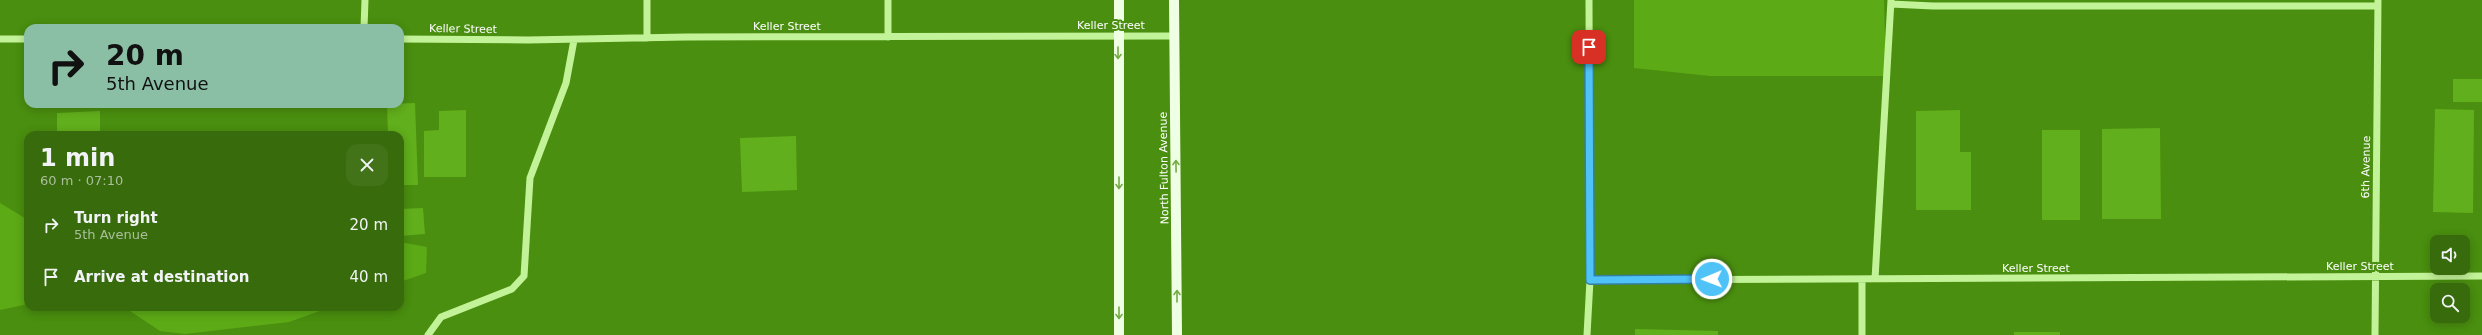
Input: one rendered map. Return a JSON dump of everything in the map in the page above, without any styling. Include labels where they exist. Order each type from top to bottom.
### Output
[{"type":"main road","points":[[1118,0],[1119,335]]},
{"type":"main road","name":"North Fulton Avenue","points":[[1174,0],[1177,335]]},
{"type":"street","points":[[364,24],[365,0]]},
{"type":"street","points":[[647,0],[647,38]]},
{"type":"street","points":[[888,0],[888,37]]},
{"type":"street","points":[[1587,335],[1590,280],[1589,0]]},
{"type":"street","points":[[1874,279],[1891,2],[1933,6],[2378,3]]},
{"type":"street","name":"6th Avenue","points":[[2375,335],[2378,3]]},
{"type":"street","name":"Keller Street","points":[[404,39],[574,40],[647,38],[1174,36]]},
{"type":"street","points":[[0,39],[24,39]]},
{"type":"street","points":[[428,335],[441,317],[512,289],[524,276],[530,178],[566,83],[574,40]]},
{"type":"street","name":"Keller Street","points":[[1590,280],[2482,276]]},
{"type":"street","points":[[1862,279],[1862,335]]},
{"type":"green space","points":[[1634,0],[1884,0],[1886,76],[1710,76],[1634,68]]},
{"type":"green space","points":[[0,203],[24,218],[24,305],[0,310]]},
{"type":"green space","points":[[404,243],[427,247],[426,273],[404,281]]},
{"type":"green space","points":[[130,311],[320,311],[289,322],[185,334],[160,331]]},
{"type":"building","points":[[2453,79],[2482,79],[2482,102],[2453,102]]},
{"type":"building","points":[[404,103],[415,103],[418,185],[404,185],[404,131],[388,131],[387,108],[404,108]]},
{"type":"building","points":[[2435,109],[2474,110],[2473,213],[2433,212]]},
{"type":"building","points":[[466,110],[466,177],[424,177],[424,131],[439,130],[439,111]]},
{"type":"building","points":[[1960,110],[1960,152],[1971,152],[1971,210],[1916,210],[1916,111]]},
{"type":"building","points":[[100,111],[100,131],[57,131],[57,113]]},
{"type":"building","points":[[2160,128],[2161,219],[2102,219],[2102,129]]},
{"type":"building","points":[[2042,130],[2080,130],[2080,220],[2042,220]]},
{"type":"building","points":[[796,136],[797,190],[742,192],[740,138]]},
{"type":"building","points":[[423,208],[425,234],[404,236],[404,209]]},
{"type":"building","points":[[1635,329],[1718,331],[1718,335],[1635,335]]},
{"type":"building","points":[[2014,332],[2060,332],[2060,335],[2014,335]]},
{"type":"route","points":[[1589,47],[1590,280],[1712,279]]}]
